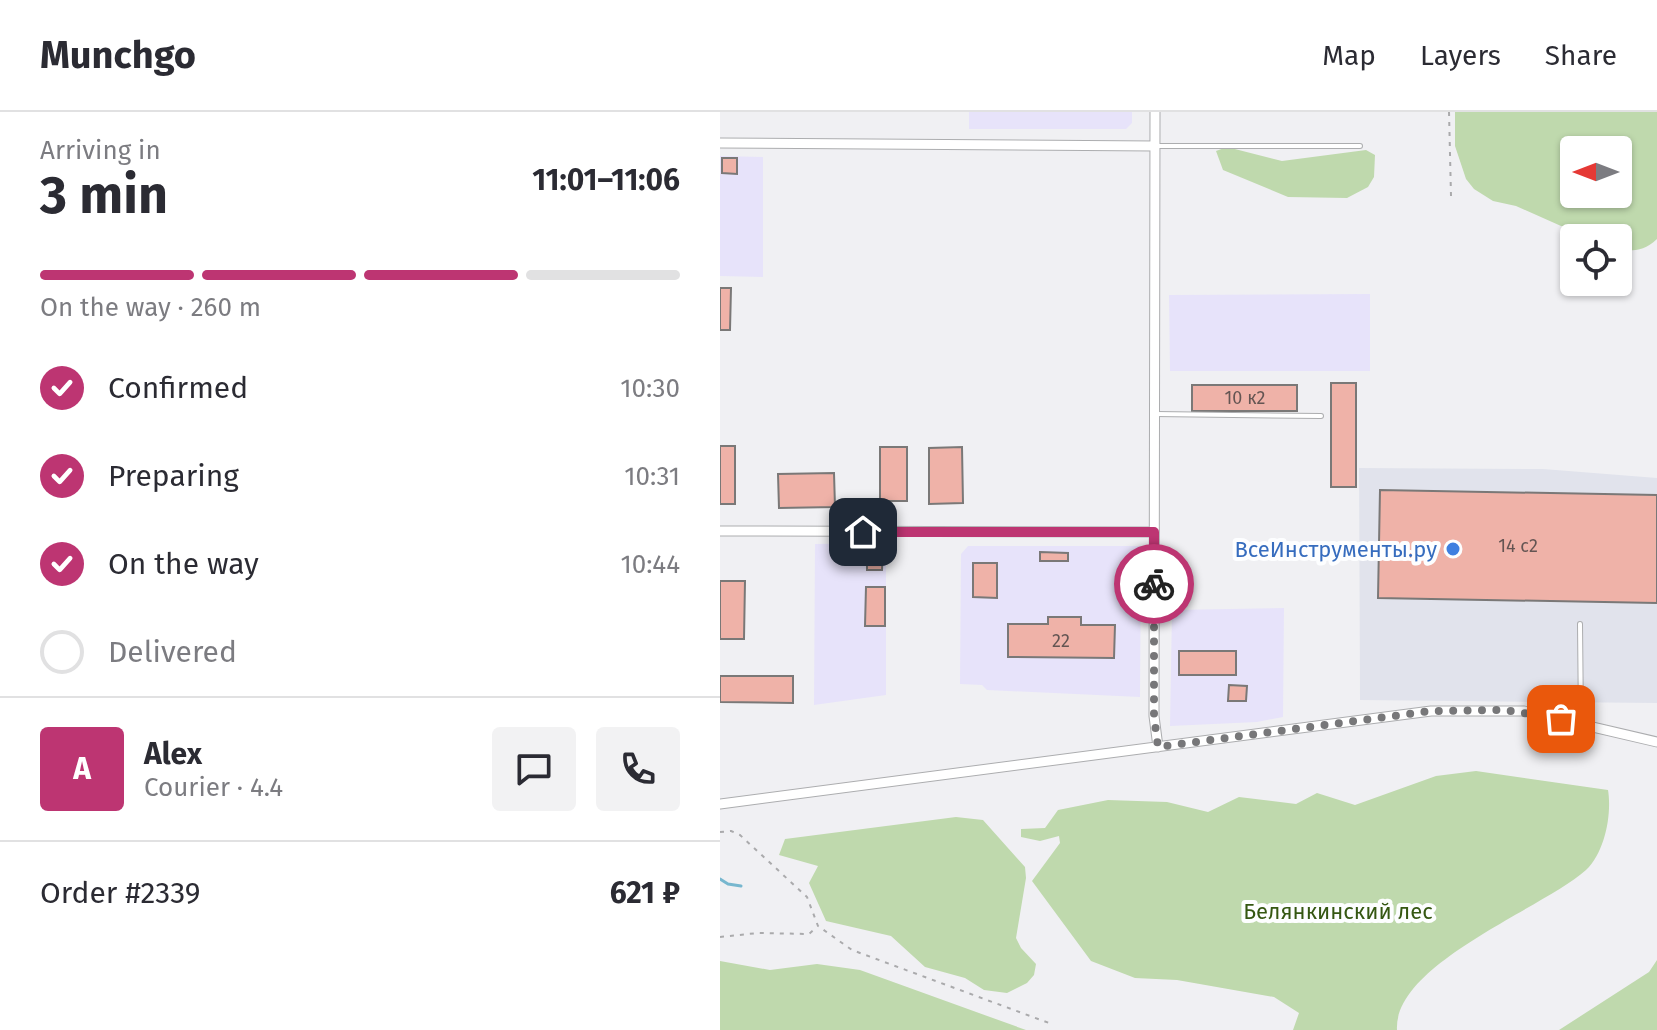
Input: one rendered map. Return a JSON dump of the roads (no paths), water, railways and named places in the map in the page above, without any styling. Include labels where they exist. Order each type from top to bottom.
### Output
[{"type":"street","points":[[1155,112],[1154,716],[1158,747]]},
{"type":"street","points":[[720,143],[1155,146]]},
{"type":"street","points":[[720,531],[1154,532]]},
{"type":"street","points":[[720,804],[1431,711],[1524,711],[1657,742]]},
{"type":"lane","points":[[1155,146],[1360,146]]},
{"type":"lane","points":[[1155,414],[1321,416]]},
{"type":"lane","points":[[1580,624],[1581,724]]},
{"type":"waterway","points":[[720,879],[741,886]]},
{"type":"place","name":"ВсеИнструменты.ру","points":[[1453,549]]},
{"type":"park label","name":"Белянкинский лес","points":[[1338,911]]}]
